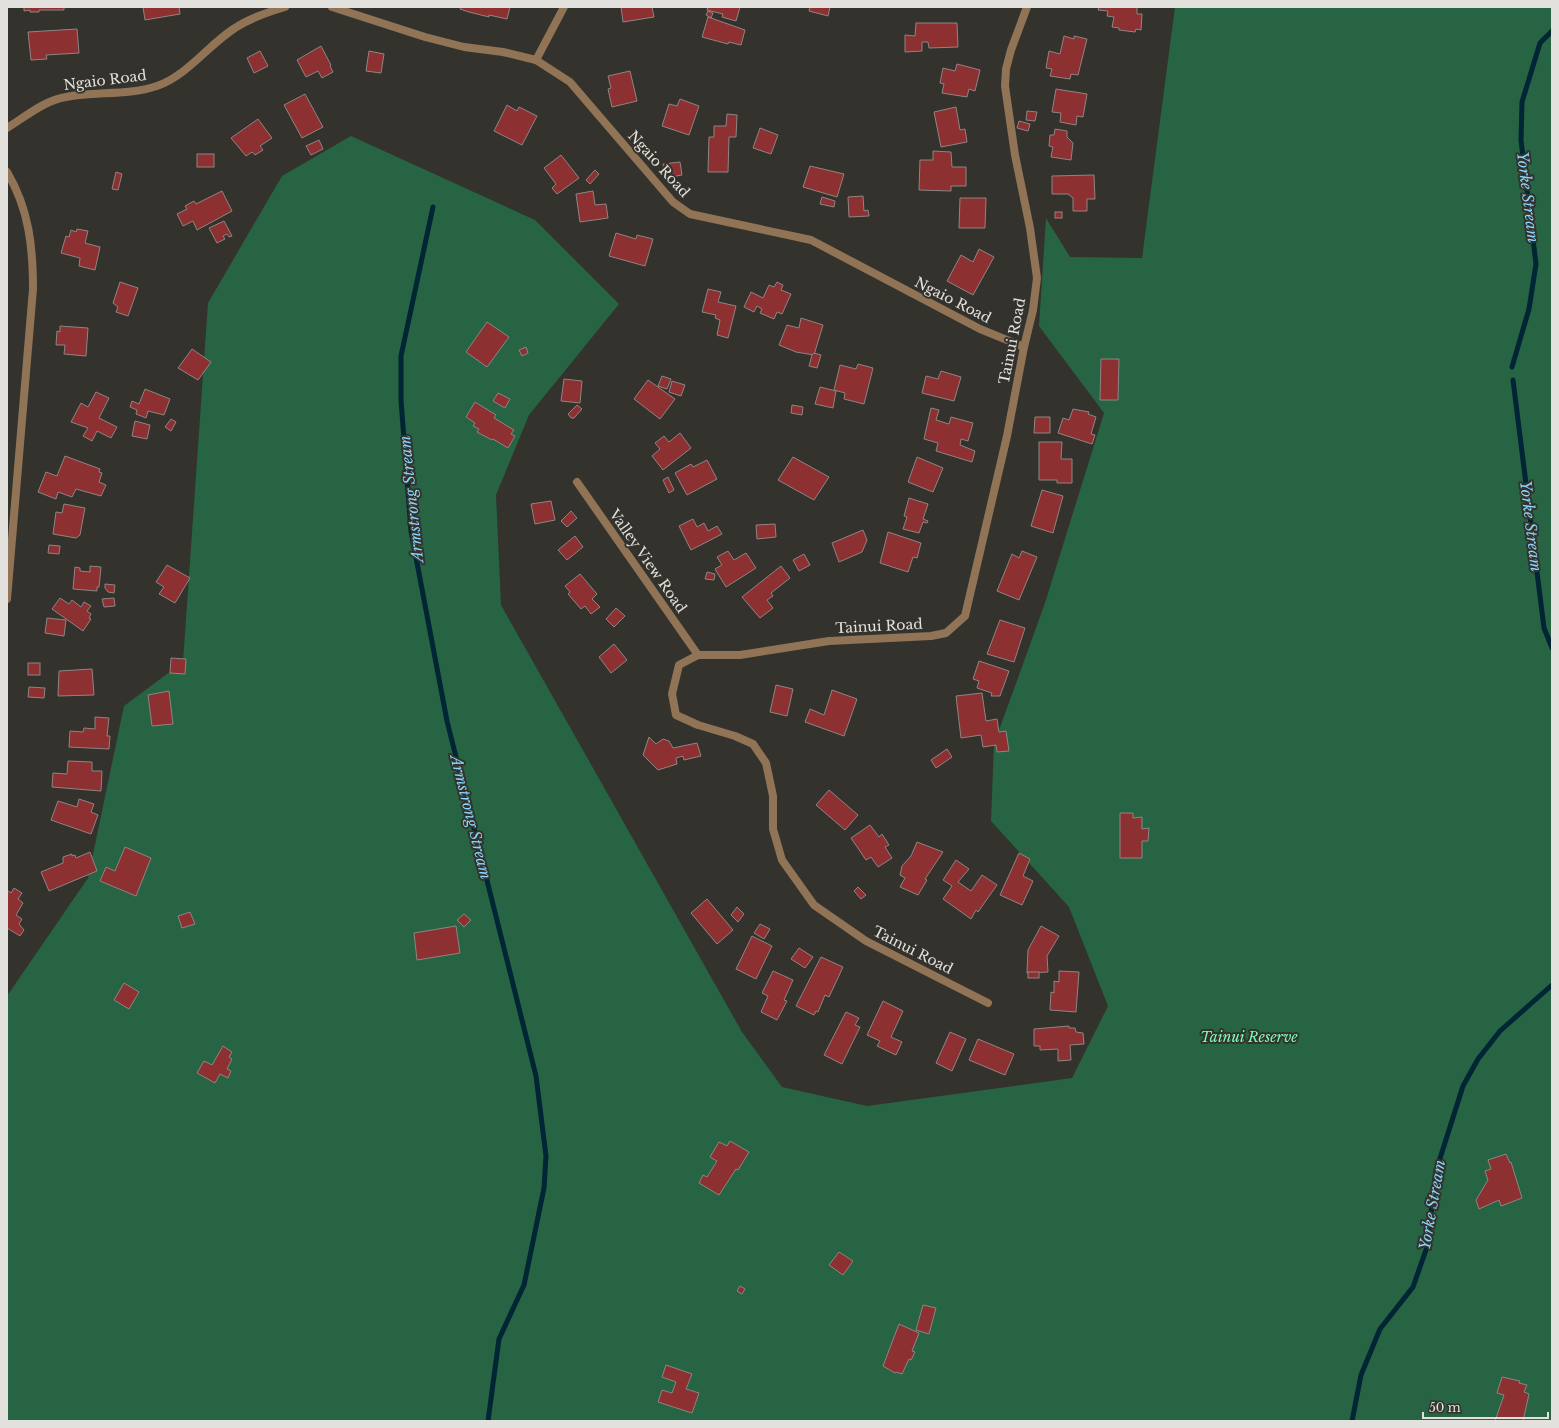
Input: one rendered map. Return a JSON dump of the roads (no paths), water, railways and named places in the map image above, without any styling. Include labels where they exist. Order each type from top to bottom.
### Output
[{"type":"street","name":"Ngaio Road","points":[[7,128],[53,100],[66,96],[121,93],[157,86],[180,74],[235,28],[264,13],[286,7]]},
{"type":"street","name":"Ngaio Road","points":[[332,7],[464,47],[503,52],[536,60],[570,82],[673,202],[690,214],[811,240],[980,329],[1024,347]]},
{"type":"street","points":[[536,60],[564,7]]},
{"type":"street","name":"Tainui Road","points":[[988,1004],[866,941],[814,905],[782,860],[773,829],[773,796],[771,779],[762,756],[753,744],[747,741],[676,716],[672,694],[679,665],[698,655],[740,655],[829,641],[931,636],[946,633],[965,616],[1007,436],[1024,347],[1033,310],[1037,278],[1030,228],[1015,155],[1005,86],[1006,69],[1011,50],[1027,7]]},
{"type":"street","points":[[7,172],[14,184],[26,216],[33,251],[33,289],[7,599]]},
{"type":"street","name":"Valley View Road","points":[[577,482],[698,655]]},
{"type":"waterway","name":"Yorke Stream","points":[[1512,367],[1529,309],[1536,264],[1521,140],[1522,102],[1540,43],[1552,31]]},
{"type":"waterway","name":"Armstrong Stream","points":[[433,207],[401,356],[401,400],[411,531],[447,721],[536,1076],[546,1156],[544,1188],[524,1285],[499,1339],[488,1421]]},
{"type":"waterway","name":"Yorke Stream","points":[[1513,380],[1544,628],[1552,648]]},
{"type":"waterway","name":"Yorke Stream","points":[[1352,1421],[1361,1375],[1380,1329],[1413,1287],[1427,1247],[1436,1171],[1463,1086],[1478,1059],[1500,1031],[1552,985]]},
{"type":"park label","name":"Tainui Reserve","points":[[1249,1037]]}]
